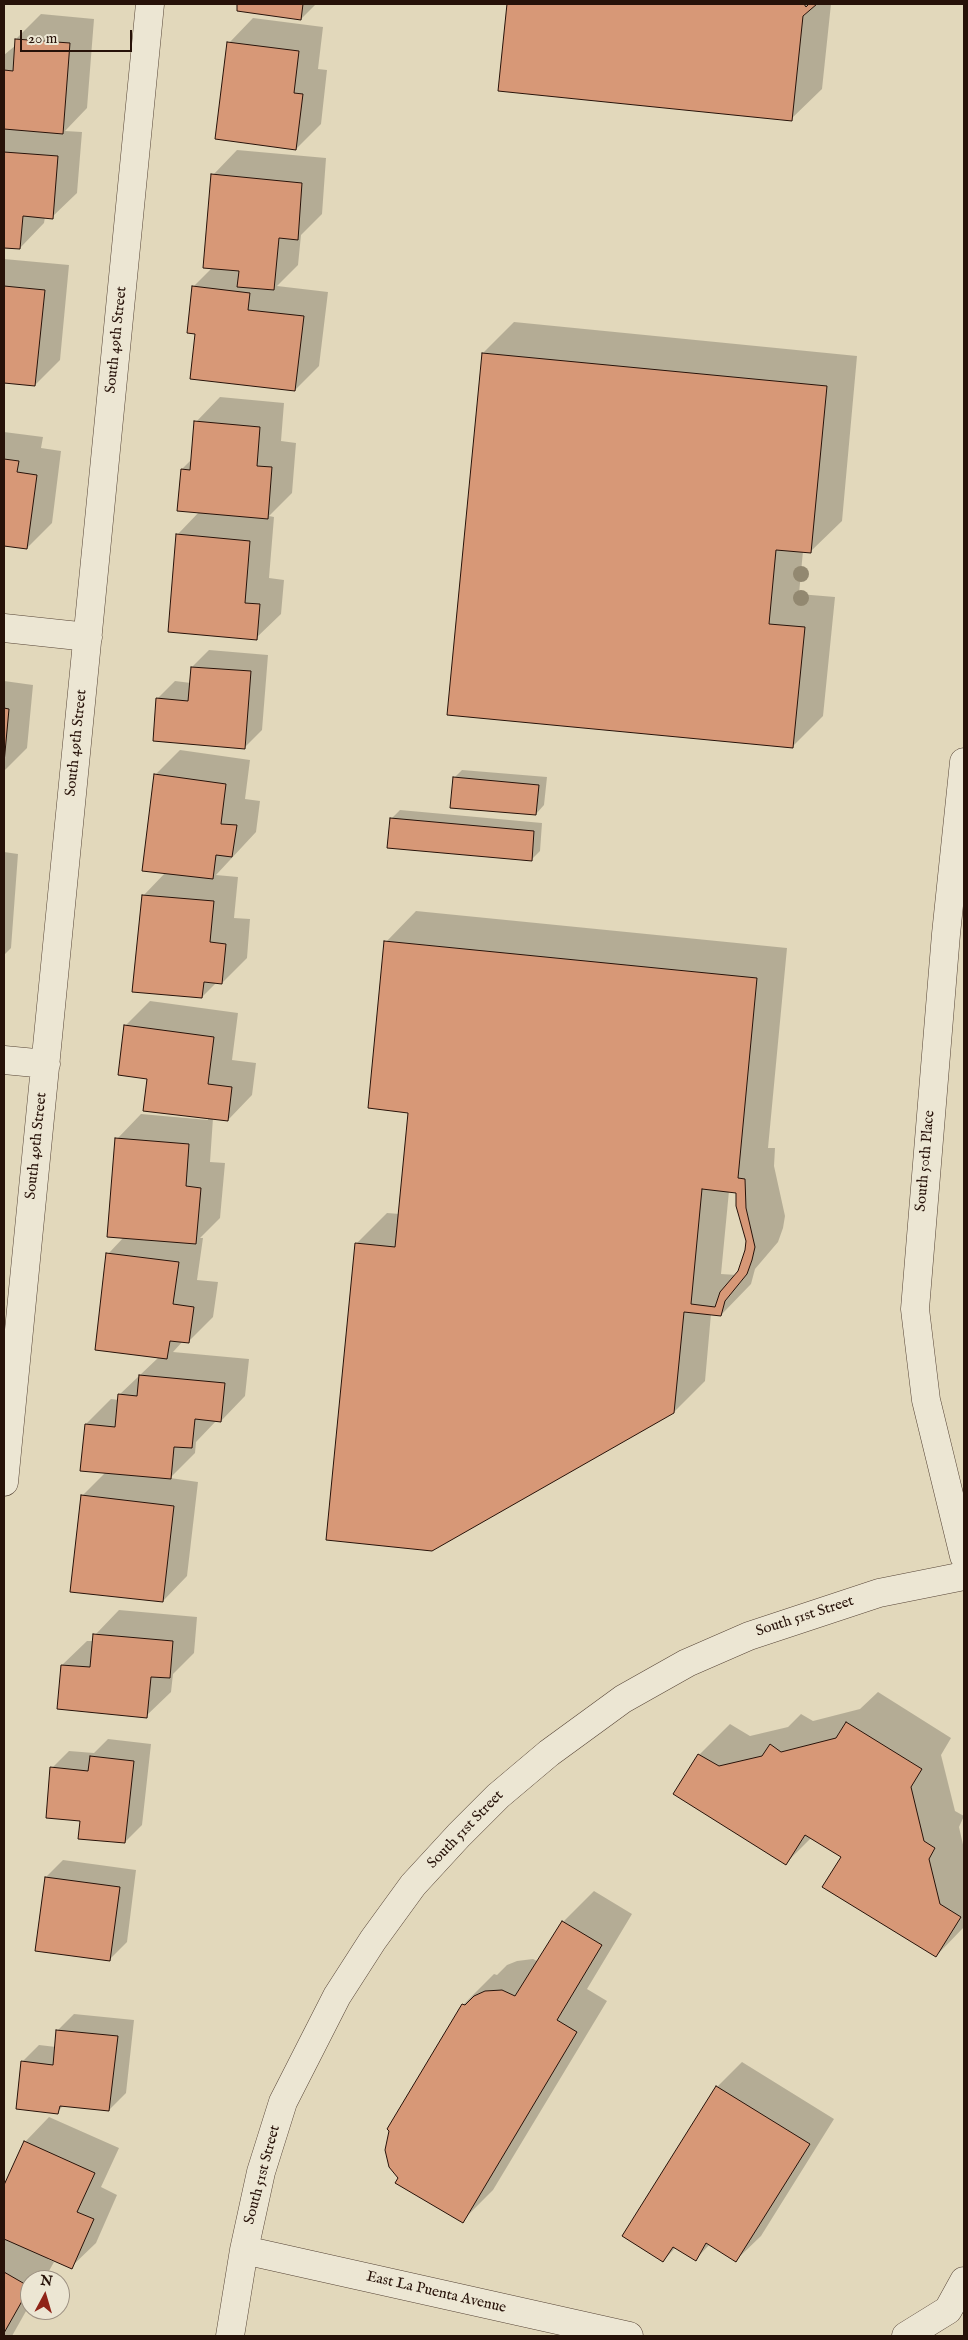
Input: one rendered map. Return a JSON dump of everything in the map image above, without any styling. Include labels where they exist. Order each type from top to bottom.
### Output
[{"type":"street","name":"South 49th Street","points":[[4,1482],[150,4]]},
{"type":"street","points":[[4,628],[88,637]]},
{"type":"street","name":"South 50th Place","points":[[964,762],[946,934],[914,1309],[926,1400],[964,1556]]},
{"type":"street","points":[[4,1060],[46,1064]]},
{"type":"street","name":"South 51st Street","points":[[230,2336],[244,2250],[261,2172],[283,2102],[337,1996],[373,1940],[414,1885],[498,1796],[549,1753],[623,1699],[687,1663],[749,1636],[880,1593],[964,1576]]},
{"type":"street","name":"East La Puenta Avenue","points":[[244,2250],[629,2336]]},
{"type":"street","points":[[906,2336],[948,2310],[964,2281]]},
{"type":"building","points":[[237,4],[303,4],[301,20],[237,11]]},
{"type":"building","points":[[507,4],[804,4],[806,7],[809,4],[817,4],[803,16],[792,121],[498,91]]},
{"type":"building","points":[[15,39],[70,43],[63,134],[4,129],[4,70],[13,71]]},
{"type":"building","points":[[227,42],[299,51],[294,93],[303,94],[296,150],[215,139]]},
{"type":"building","points":[[4,152],[58,156],[53,219],[23,216],[20,249],[4,248]]},
{"type":"building","points":[[211,174],[302,183],[298,240],[279,238],[274,290],[237,287],[239,271],[203,268]]},
{"type":"building","points":[[4,286],[45,290],[35,386],[4,383]]},
{"type":"building","points":[[192,286],[250,293],[248,310],[304,316],[295,391],[190,379],[195,334],[187,333]]},
{"type":"building","points":[[482,353],[827,386],[811,553],[776,550],[769,624],[805,627],[793,748],[447,715]]},
{"type":"building","points":[[194,421],[260,427],[257,466],[272,467],[268,519],[177,511],[181,469],[190,470]]},
{"type":"building","points":[[4,459],[19,461],[17,472],[37,475],[27,549],[4,546]]},
{"type":"building","points":[[176,534],[250,541],[245,603],[260,604],[257,640],[168,632]]},
{"type":"building","points":[[191,667],[251,671],[245,749],[153,741],[156,698],[188,701]]},
{"type":"building","points":[[4,708],[9,709],[4,763]]},
{"type":"building","points":[[154,774],[226,784],[221,824],[237,825],[232,857],[216,855],[213,879],[142,871]]},
{"type":"building","points":[[453,777],[539,785],[536,815],[450,808]]},
{"type":"building","points":[[390,818],[534,831],[532,861],[387,848]]},
{"type":"building","points":[[142,895],[214,901],[210,942],[226,944],[222,984],[204,982],[202,998],[132,992]]},
{"type":"building","points":[[384,941],[757,978],[738,1178],[745,1179],[746,1208],[755,1247],[747,1274],[725,1301],[721,1316],[684,1312],[674,1413],[432,1551],[326,1540],[355,1243],[395,1247],[408,1113],[368,1108]],"holes":[[[702,1189],[736,1193],[736,1206],[746,1241],[738,1271],[720,1292],[715,1307],[691,1304]]]},
{"type":"building","points":[[124,1025],[214,1037],[208,1084],[232,1087],[228,1121],[143,1111],[147,1079],[118,1075]]},
{"type":"building","points":[[115,1138],[189,1144],[186,1186],[201,1188],[196,1244],[107,1237]]},
{"type":"building","points":[[106,1253],[179,1262],[173,1304],[194,1307],[189,1343],[170,1341],[167,1359],[95,1350]]},
{"type":"building","points":[[139,1375],[225,1383],[221,1422],[195,1419],[192,1448],[174,1447],[171,1479],[80,1471],[85,1424],[115,1427],[118,1394],[137,1396]]},
{"type":"building","points":[[81,1495],[174,1506],[163,1602],[70,1592]]},
{"type":"building","points":[[93,1634],[173,1641],[170,1678],[151,1677],[147,1718],[57,1709],[61,1665],[90,1667]]},
{"type":"building","points":[[846,1722],[922,1769],[911,1787],[924,1841],[935,1848],[929,1859],[940,1904],[961,1917],[936,1957],[822,1887],[841,1857],[805,1835],[786,1865],[673,1794],[698,1754],[719,1766],[762,1756],[770,1744],[781,1752],[836,1738]]},
{"type":"building","points":[[90,1756],[134,1761],[125,1843],[78,1839],[80,1821],[46,1818],[50,1767],[88,1771]]},
{"type":"building","points":[[45,1877],[120,1887],[110,1961],[35,1951]]},
{"type":"building","points":[[562,1921],[602,1945],[557,2020],[577,2032],[463,2223],[395,2183],[398,2178],[389,2167],[385,2150],[389,2131],[387,2129],[462,2004],[465,2005],[474,1996],[485,1991],[502,1990],[515,1996]]},
{"type":"building","points":[[56,2030],[118,2036],[109,2111],[60,2106],[58,2114],[16,2109],[21,2061],[53,2065]]},
{"type":"building","points":[[716,2086],[810,2144],[736,2262],[706,2243],[696,2261],[673,2247],[663,2262],[622,2236]]},
{"type":"building","points":[[24,2141],[95,2173],[77,2212],[94,2219],[72,2269],[4,2239],[4,2185]]},
{"type":"building","points":[[4,2272],[20,2281],[20,2305],[4,2333]]}]
